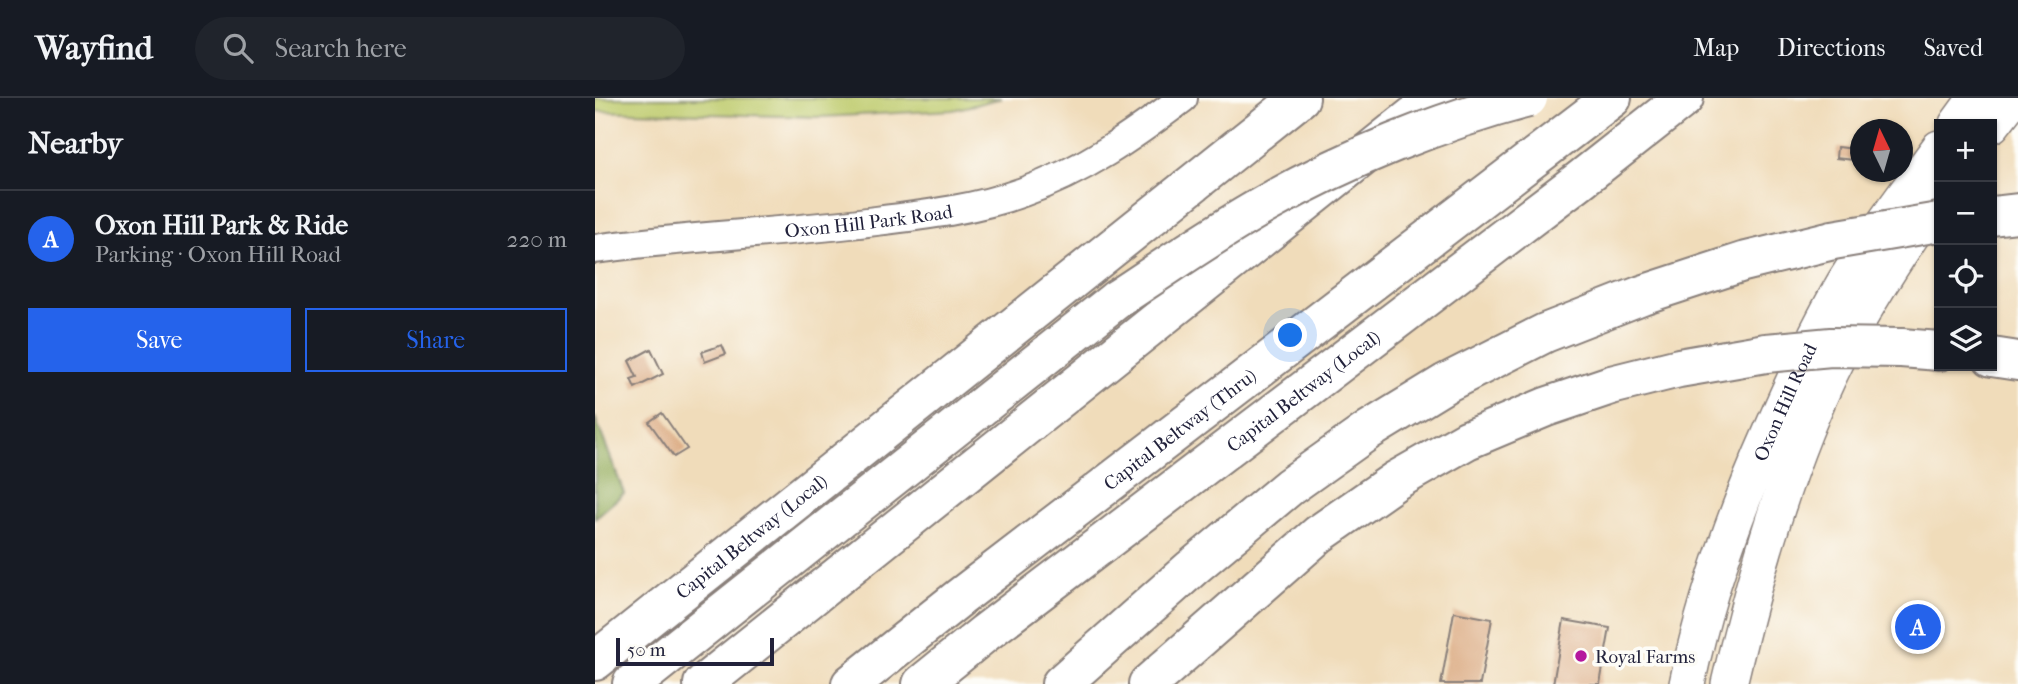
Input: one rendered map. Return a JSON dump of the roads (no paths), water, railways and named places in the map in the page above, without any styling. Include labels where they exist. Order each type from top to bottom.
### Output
[{"type":"highway","name":"Capital Beltway (Local)","points":[[595,661],[1300,98]]},
{"type":"highway","points":[[703,684],[1436,98]]},
{"type":"highway","points":[[632,684],[1117,299],[1198,246],[1266,204],[1350,162],[1434,127],[1528,98]]},
{"type":"highway","name":"Capital Beltway (Thru)","points":[[851,684],[959,598],[1612,98]]},
{"type":"highway","name":"Capital Beltway (Local)","points":[[922,684],[1684,98]]},
{"type":"highway","points":[[1997,215],[2018,214]]},
{"type":"highway","points":[[1061,684],[1192,568],[1289,487],[1369,430],[1446,383],[1545,333],[1642,295],[1743,262],[1833,240],[1934,223]]},
{"type":"highway","points":[[1148,684],[1319,534],[1395,481],[1467,440],[1546,407],[1611,385],[1679,368],[1766,353],[1831,347],[1934,351]]},
{"type":"highway","points":[[1997,358],[2018,361]]},
{"type":"main road","points":[[1961,119],[1976,98]]},
{"type":"main road","points":[[1997,119],[2013,98]]},
{"type":"main road","name":"Oxon Hill Road","points":[[1686,684],[1710,591],[1731,529],[1797,372],[1823,320],[1858,262],[1934,155]]},
{"type":"main road","name":"Oxon Hill Road","points":[[1729,684],[1759,572],[1810,421],[1835,364],[1866,306],[1934,203]]},
{"type":"lane","name":"Oxon Hill Park Road","points":[[595,249],[921,216],[990,203],[1025,192],[1068,173],[1127,140],[1183,98]]},
{"type":"place","name":"Oxon Hill Park & Ride","points":[[1918,627]]},
{"type":"place","name":"Royal Farms","points":[[1581,656]]}]
